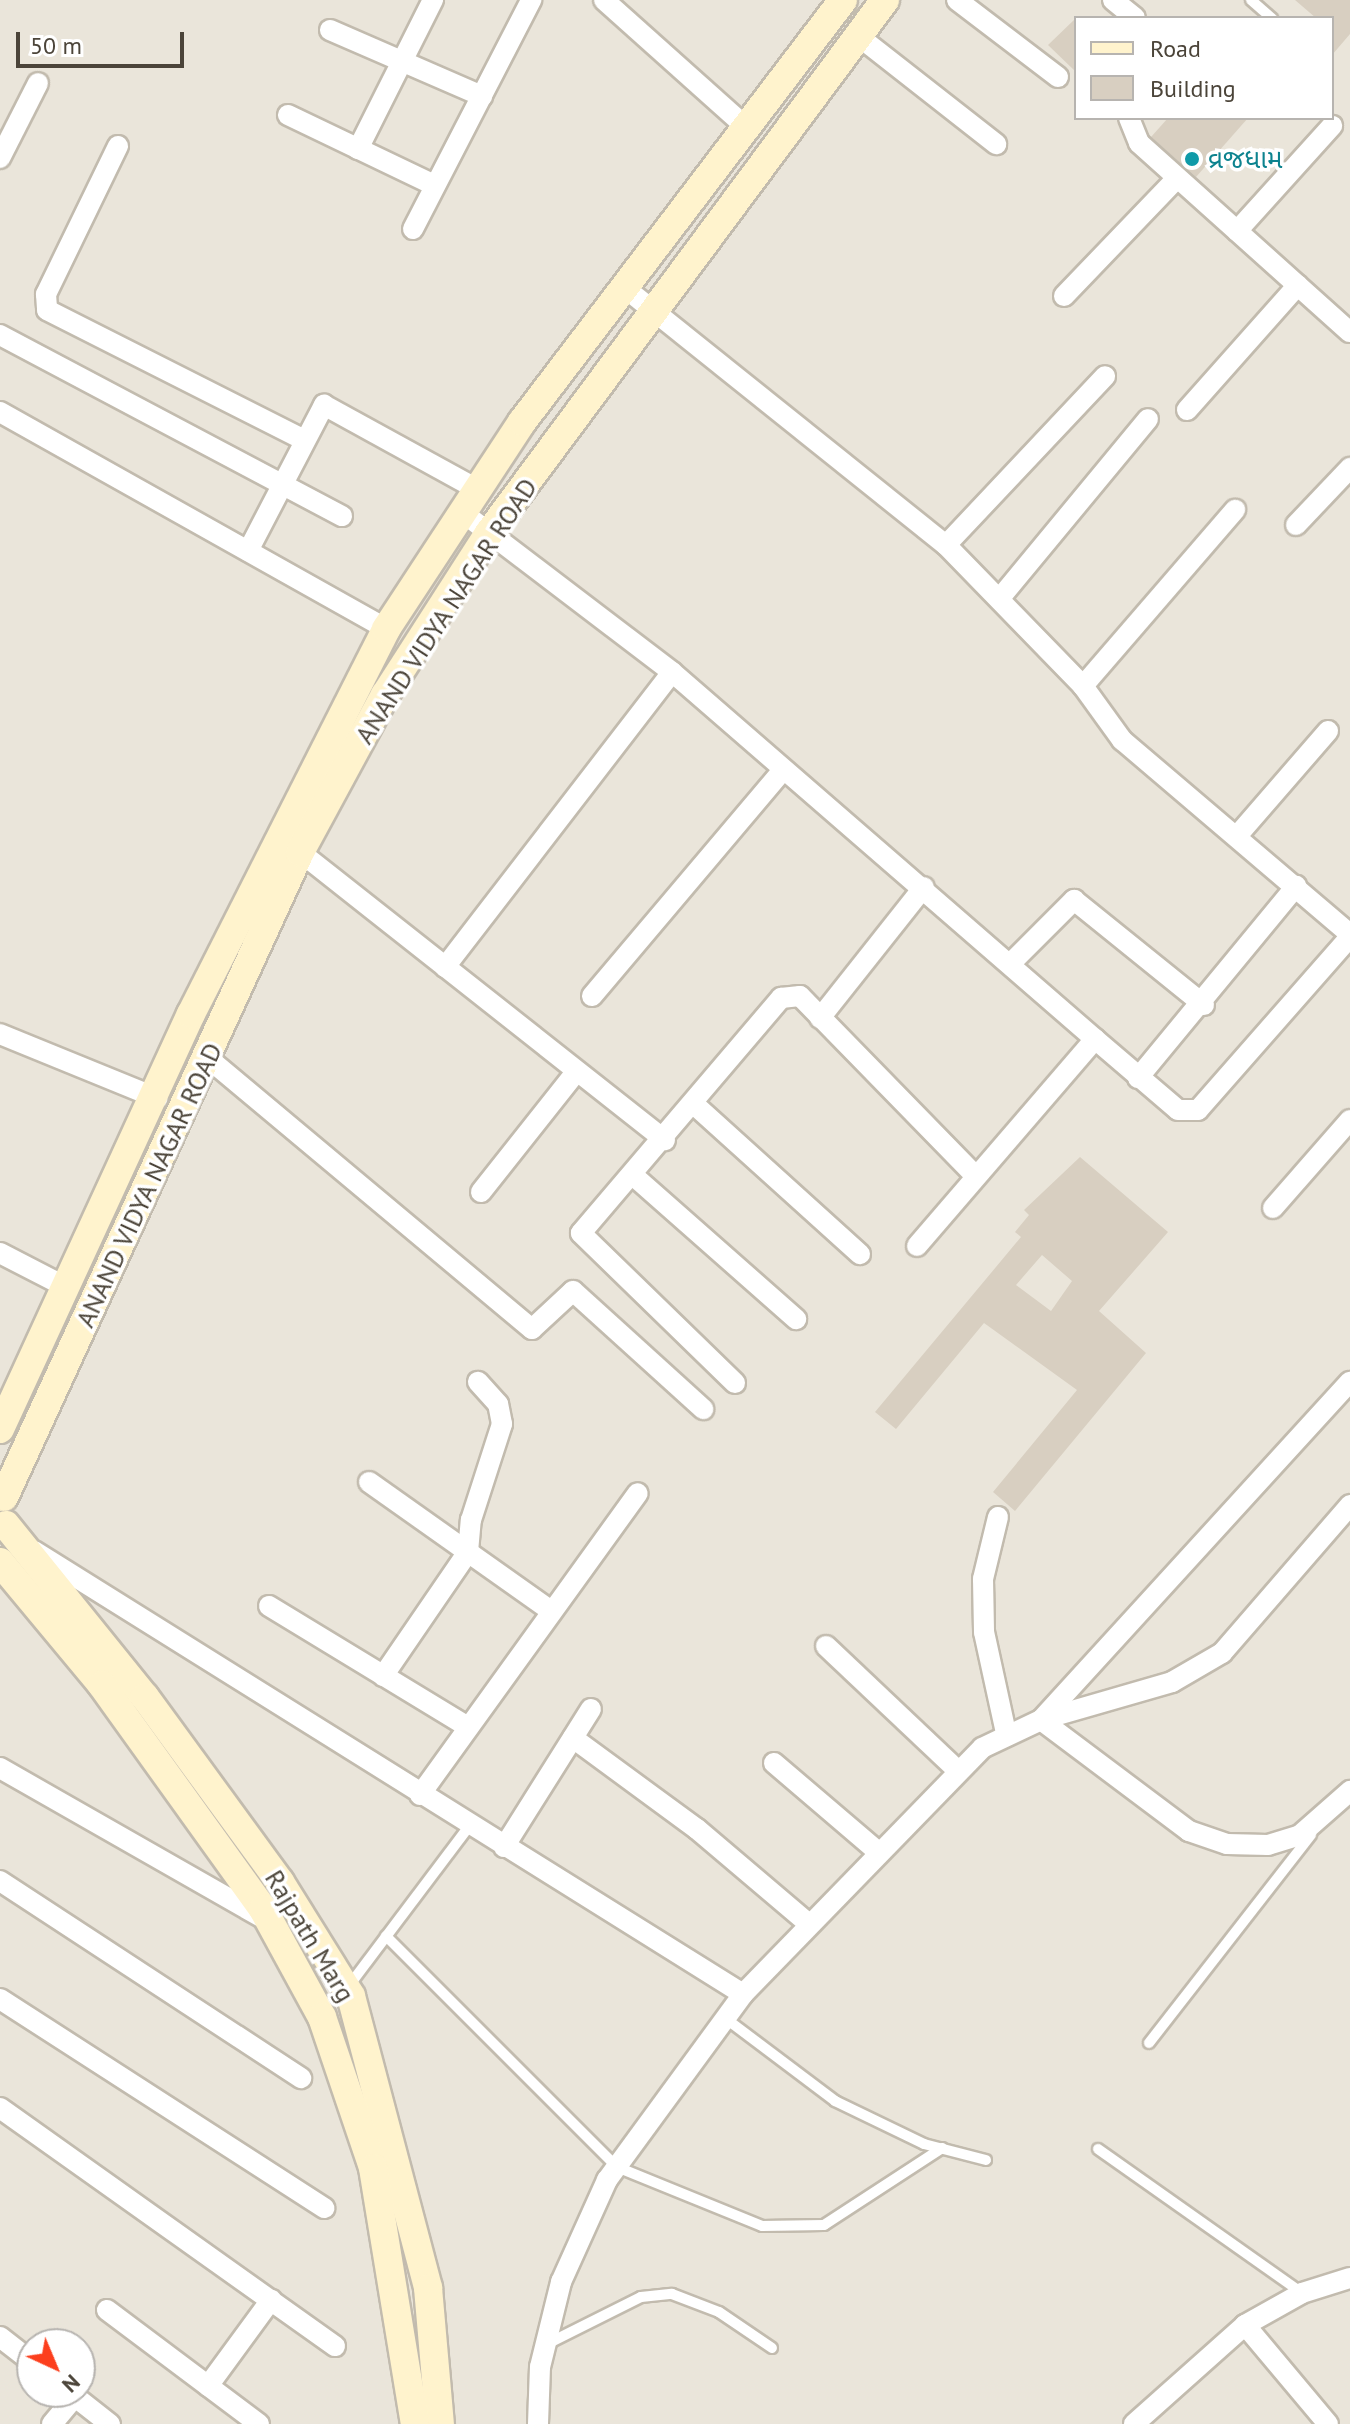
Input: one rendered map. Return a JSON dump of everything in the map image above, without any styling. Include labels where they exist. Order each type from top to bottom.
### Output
[{"type":"main road","name":"ANAND VIDYA NAGAR ROAD","points":[[0,1429],[288,817],[386,629],[469,500],[744,125],[843,0]]},
{"type":"main road","name":"ANAND VIDYA NAGAR ROAD","points":[[5,1525],[300,852],[385,695],[489,533],[885,0]]},
{"type":"main road","name":"Rajpath Marg","points":[[5,1525],[102,1685],[270,1922],[322,2017],[373,2168],[415,2424]]},
{"type":"main road","name":"Rajpath Marg","points":[[5,1525],[154,1709],[280,1882],[346,1989],[396,2147],[428,2288],[440,2424]]},
{"type":"street","points":[[358,149],[433,0]]},
{"type":"street","points":[[413,229],[432,184],[531,0]]},
{"type":"street","points":[[605,0],[744,125]]},
{"type":"street","points":[[957,0],[1058,77]]},
{"type":"street","points":[[1113,0],[1133,16]]},
{"type":"street","points":[[330,30],[482,96]]},
{"type":"street","points":[[857,35],[996,144]]},
{"type":"street","points":[[0,158],[38,83]]},
{"type":"street","points":[[288,115],[432,184]]},
{"type":"street","points":[[1130,120],[1139,143],[1350,332]]},
{"type":"street","points":[[1237,231],[1332,126]]},
{"type":"street","points":[[118,146],[46,294],[47,310],[302,439]]},
{"type":"street","points":[[1064,296],[1177,178]]},
{"type":"street","points":[[1187,410],[1298,285]]},
{"type":"street","points":[[248,551],[284,486],[317,408],[332,407],[469,500],[489,533],[672,672],[783,770],[924,887],[1138,1078],[1178,1110],[1198,1110],[1350,935],[1122,740],[1083,686],[946,545],[625,288]]},
{"type":"street","points":[[0,335],[342,516]]},
{"type":"street","points":[[946,545],[1105,376]]},
{"type":"street","points":[[0,412],[386,629]]},
{"type":"street","points":[[1000,598],[1148,419]]},
{"type":"street","points":[[1296,525],[1350,468]]},
{"type":"street","points":[[1083,686],[1235,510]]},
{"type":"street","points":[[445,967],[672,672]]},
{"type":"street","points":[[1237,836],[1328,731]]},
{"type":"street","points":[[592,996],[783,770]]},
{"type":"street","points":[[300,852],[665,1140]]},
{"type":"street","points":[[1138,1078],[1204,1005],[1296,886]]},
{"type":"street","points":[[820,1018],[924,887]]},
{"type":"street","points":[[1010,964],[1074,900],[1204,1005]]},
{"type":"street","points":[[735,1383],[581,1233],[635,1177],[696,1106],[781,998],[800,996],[974,1174]]},
{"type":"street","points":[[0,1034],[157,1098]]},
{"type":"street","points":[[917,1246],[974,1174],[1095,1039]]},
{"type":"street","points":[[209,1059],[532,1329],[573,1291],[703,1409]]},
{"type":"street","points":[[481,1192],[577,1071]]},
{"type":"street","points":[[696,1106],[860,1254]]},
{"type":"street","points":[[1273,1208],[1350,1120]]},
{"type":"street","points":[[635,1177],[796,1319]]},
{"type":"street","points":[[0,1253],[66,1287]]},
{"type":"street","points":[[383,1676],[468,1552],[471,1520],[502,1424],[498,1404],[478,1382]]},
{"type":"street","points":[[1041,1720],[1350,1382]]},
{"type":"street","points":[[369,1482],[551,1611]]},
{"type":"street","points":[[420,1795],[638,1493]]},
{"type":"street","points":[[538,2424],[546,2345],[561,2282],[617,2167],[743,1994],[957,1770],[1006,1733],[1172,1682],[1222,1653],[1350,1505]]},
{"type":"street","points":[[998,1517],[983,1579],[984,1632],[1006,1733]]},
{"type":"street","points":[[5,1525],[420,1795],[743,1994]]},
{"type":"street","points":[[269,1606],[468,1727]]},
{"type":"street","points":[[826,1646],[957,1770]]},
{"type":"street","points":[[504,1847],[591,1709]]},
{"type":"street","points":[[1041,1720],[1189,1831],[1227,1844],[1268,1845],[1300,1835],[1350,1791]]},
{"type":"street","points":[[573,1738],[697,1829],[809,1924]]},
{"type":"street","points":[[774,1763],[877,1851]]},
{"type":"street","points":[[0,1768],[270,1922]]},
{"type":"street","points":[[0,1881],[301,2078]]},
{"type":"street","points":[[0,1999],[324,2208]]},
{"type":"street","points":[[0,2108],[335,2346]]},
{"type":"street","points":[[1134,2424],[1245,2325],[1302,2293],[1350,2278]]},
{"type":"street","points":[[208,2386],[271,2300]]},
{"type":"street","points":[[107,2310],[259,2424]]},
{"type":"street","points":[[1245,2325],[1328,2424]]},
{"type":"street","points":[[0,2337],[16,2350]]},
{"type":"street","points":[[90,2408],[110,2424]]},
{"type":"lane","points":[[1251,0],[1270,16]]},
{"type":"lane","points":[[1149,2043],[1332,1808]]},
{"type":"lane","points":[[346,1989],[470,1825]]},
{"type":"lane","points":[[386,1936],[617,2167],[762,2226],[824,2225],[942,2148]]},
{"type":"lane","points":[[725,2018],[835,2101],[942,2148],[986,2160]]},
{"type":"lane","points":[[1098,2149],[1302,2293]]},
{"type":"lane","points":[[546,2345],[641,2297],[672,2294],[719,2312],[772,2348]]},
{"type":"shaded area","points":[[0,0],[1350,0],[1350,2424],[0,2424]]},
{"type":"building","points":[[1295,0],[1350,0],[1350,34],[1334,53],[1334,16],[1314,16]]},
{"type":"building","points":[[1074,20],[1074,70],[1048,45]]},
{"type":"building","name":"વ્રજધામ","points":[[1166,120],[1246,120],[1196,177],[1151,137]]},
{"type":"building","points":[[1080,1157],[1168,1232],[1099,1311],[1146,1353],[1015,1511],[993,1492],[1077,1390],[984,1323],[896,1429],[875,1412],[1021,1237],[1015,1232],[1029,1215],[1024,1210]],"holes":[[[1042,1255],[1072,1281],[1051,1311],[1016,1285]]]},
{"type":"place","name":"વ્રજધામ","points":[[1192,159]]}]
